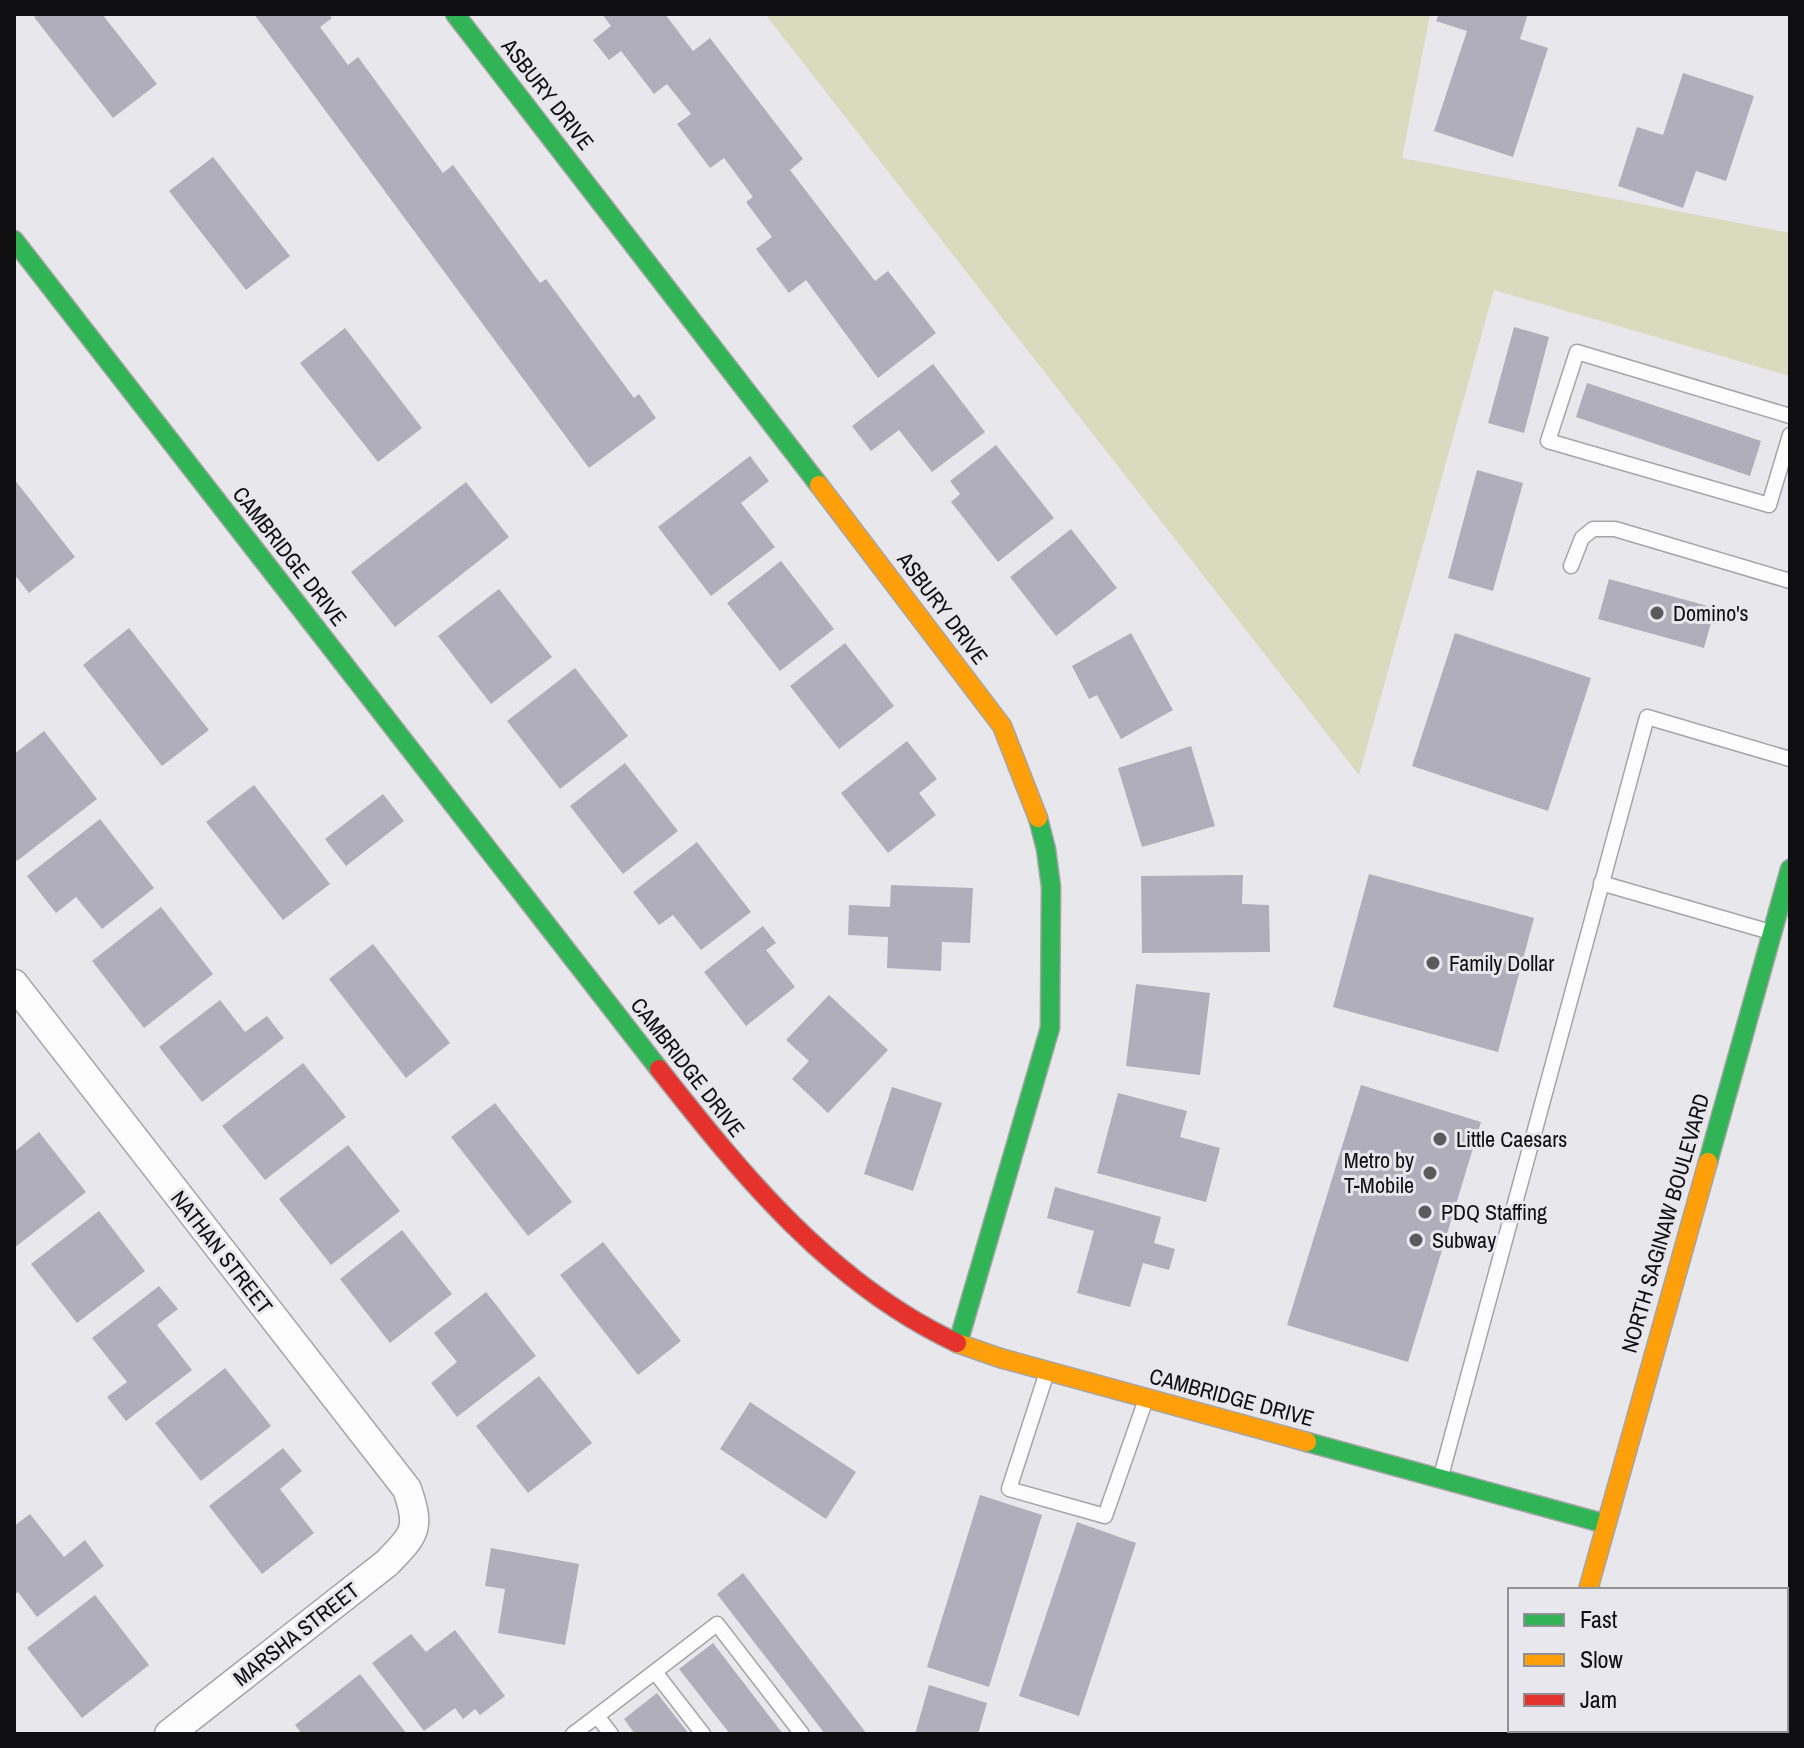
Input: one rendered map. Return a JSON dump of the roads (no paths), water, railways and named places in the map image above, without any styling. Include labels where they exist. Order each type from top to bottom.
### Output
[{"type":"street","name":"ASBURY DRIVE","points":[[455,14],[1002,726],[1020,771],[1049,866],[1052,940],[1050,1028],[958,1343]]},
{"type":"street","name":"CAMBRIDGE DRIVE","points":[[14,240],[738,1168],[810,1243],[849,1275],[919,1324],[958,1343],[1146,1399],[1606,1524]]},
{"type":"street","name":"NORTH SAGINAW BOULEVARD","points":[[1589,1588],[1790,869]]},
{"type":"street","name":"NATHAN STREET","points":[[14,984],[407,1489],[416,1527]]},
{"type":"street","name":"MARSHA STREET","points":[[169,1734],[387,1563],[408,1541],[416,1527]]},
{"type":"lane","points":[[1790,416],[1577,352],[1548,441],[1769,505],[1788,453],[1790,435]]},
{"type":"lane","points":[[1571,566],[1582,538],[1593,529],[1615,529],[1790,581]]},
{"type":"lane","points":[[1440,1480],[1647,717],[1790,759]]},
{"type":"lane","points":[[1601,883],[1772,932]]},
{"type":"lane","points":[[1047,1371],[1009,1489],[1105,1516],[1146,1399]]},
{"type":"lane","points":[[573,1734],[717,1624],[802,1734]]},
{"type":"lane","points":[[655,1672],[703,1734]]},
{"type":"lane","points":[[597,1716],[611,1734]]},
{"type":"railway","points":[[1788,1659],[1790,1652]]},
{"type":"place","name":"Domino's","points":[[1657,613]]},
{"type":"place","name":"Family Dollar","points":[[1433,963]]},
{"type":"place","name":"Little Caesars","points":[[1440,1139]]},
{"type":"place","name":"Metro by T-Mobile","points":[[1430,1173]]},
{"type":"place","name":"PDQ Staffing","points":[[1425,1212]]},
{"type":"place","name":"Subway","points":[[1416,1240]]}]
